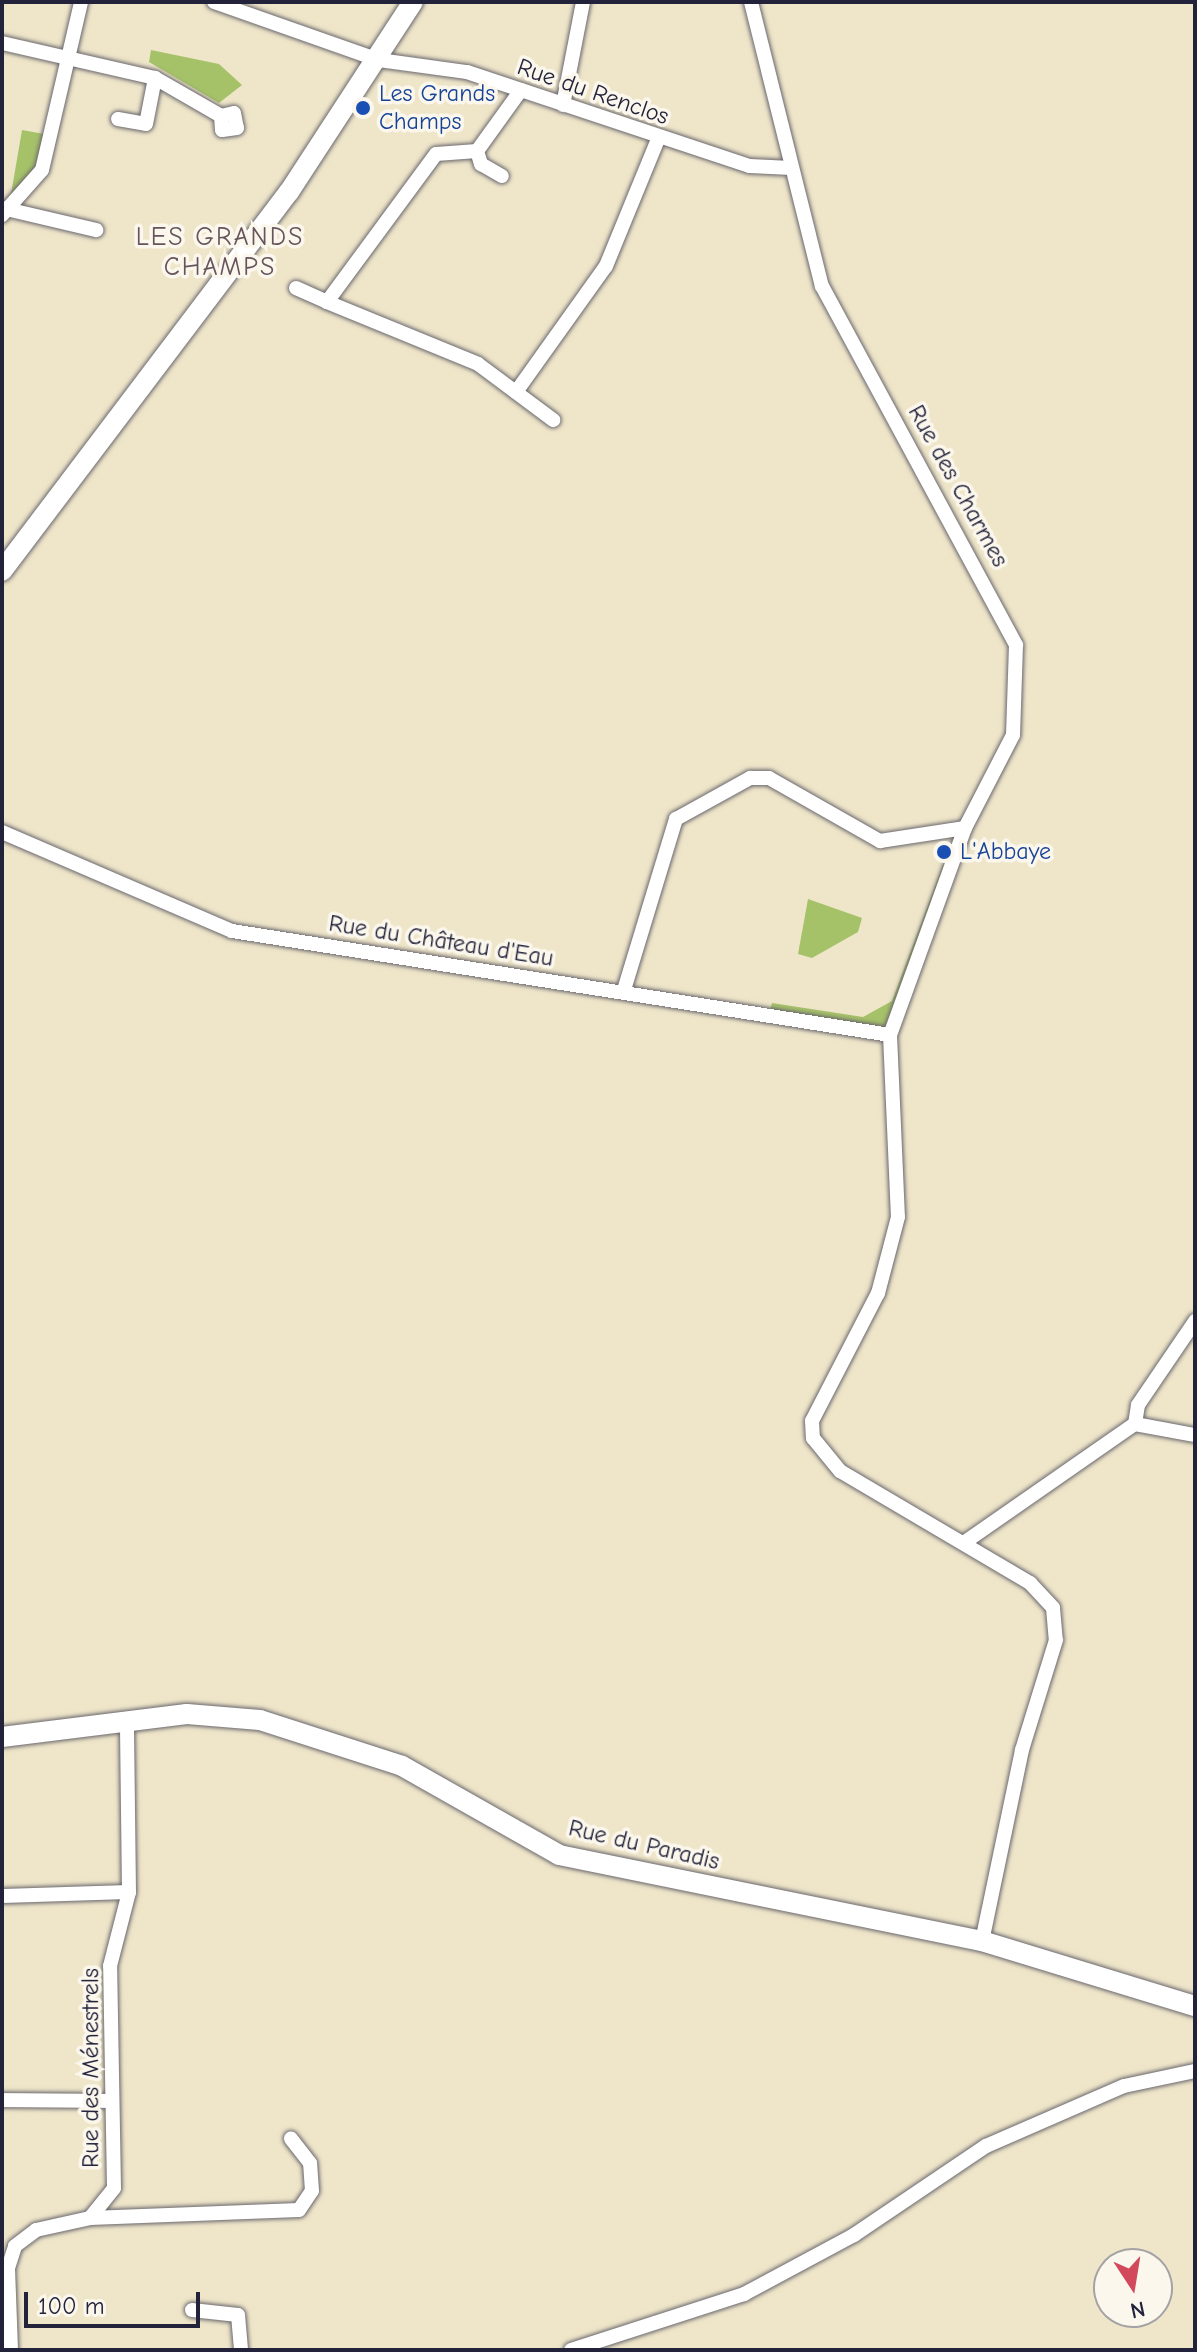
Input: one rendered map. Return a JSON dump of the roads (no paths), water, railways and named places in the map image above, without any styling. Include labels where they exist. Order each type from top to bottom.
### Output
[{"type":"street","points":[[4,211],[42,170],[81,2]]},
{"type":"street","name":"Rue du Renclos","points":[[214,2],[379,60],[467,72],[658,139],[769,172],[791,168]]},
{"type":"street","points":[[2,571],[353,99],[413,2]]},
{"type":"street","points":[[563,105],[583,2]]},
{"type":"street","name":"Rue des Charmes","points":[[751,2],[776,79],[791,168],[822,286],[1016,645],[1013,735],[965,828],[890,1035]]},
{"type":"street","points":[[2,43],[69,55],[155,78],[221,116]]},
{"type":"street","points":[[118,119],[146,124],[155,78]]},
{"type":"street","points":[[477,151],[521,90]]},
{"type":"street","points":[[516,392],[606,266],[658,139]]},
{"type":"street","points":[[477,151],[481,164],[502,176]]},
{"type":"street","points":[[327,302],[436,154],[477,151]]},
{"type":"street","points":[[4,211],[96,230]]},
{"type":"street","points":[[296,288],[478,364],[553,420]]},
{"type":"street","points":[[624,990],[676,819],[750,778],[769,778],[880,841],[965,828]]},
{"type":"street","name":"Rue du Château d'Eau","points":[[2,832],[232,931],[624,990],[890,1035]]},
{"type":"street","points":[[890,1035],[898,1217],[878,1293],[812,1421],[813,1438],[840,1471],[965,1542],[1043,1593],[1056,1624],[982,1941]]},
{"type":"street","points":[[1135,1424],[1138,1405],[1195,1321]]},
{"type":"street","points":[[965,1542],[1135,1424],[1195,1435]]},
{"type":"street","name":"Rue du Paradis","points":[[2,1737],[187,1714],[260,1720],[332,1738],[402,1766],[559,1855],[982,1941],[1195,2006]]},
{"type":"street","name":"Rue des Ménestrels","points":[[90,2218],[114,2188],[110,1966],[129,1892],[127,1723]]},
{"type":"street","points":[[2,1896],[129,1892]]},
{"type":"street","points":[[571,2350],[744,2294],[819,2257],[986,2146],[1124,2086],[1195,2071]]},
{"type":"street","points":[[2,2100],[111,2101]]},
{"type":"street","points":[[11,2350],[8,2268],[15,2246],[36,2230],[90,2218],[299,2210],[312,2191],[310,2163],[291,2139]]},
{"type":"street","points":[[114,2188],[130,2215]]},
{"type":"street","points":[[192,2310],[238,2315],[241,2350]]},
{"type":"place","name":"Les Grands Champs","points":[[363,108]]},
{"type":"place","name":"L'Abbaye","points":[[944,852]]},
{"type":"district","name":"LES GRANDS CHAMPS","points":[[220,253]]}]
